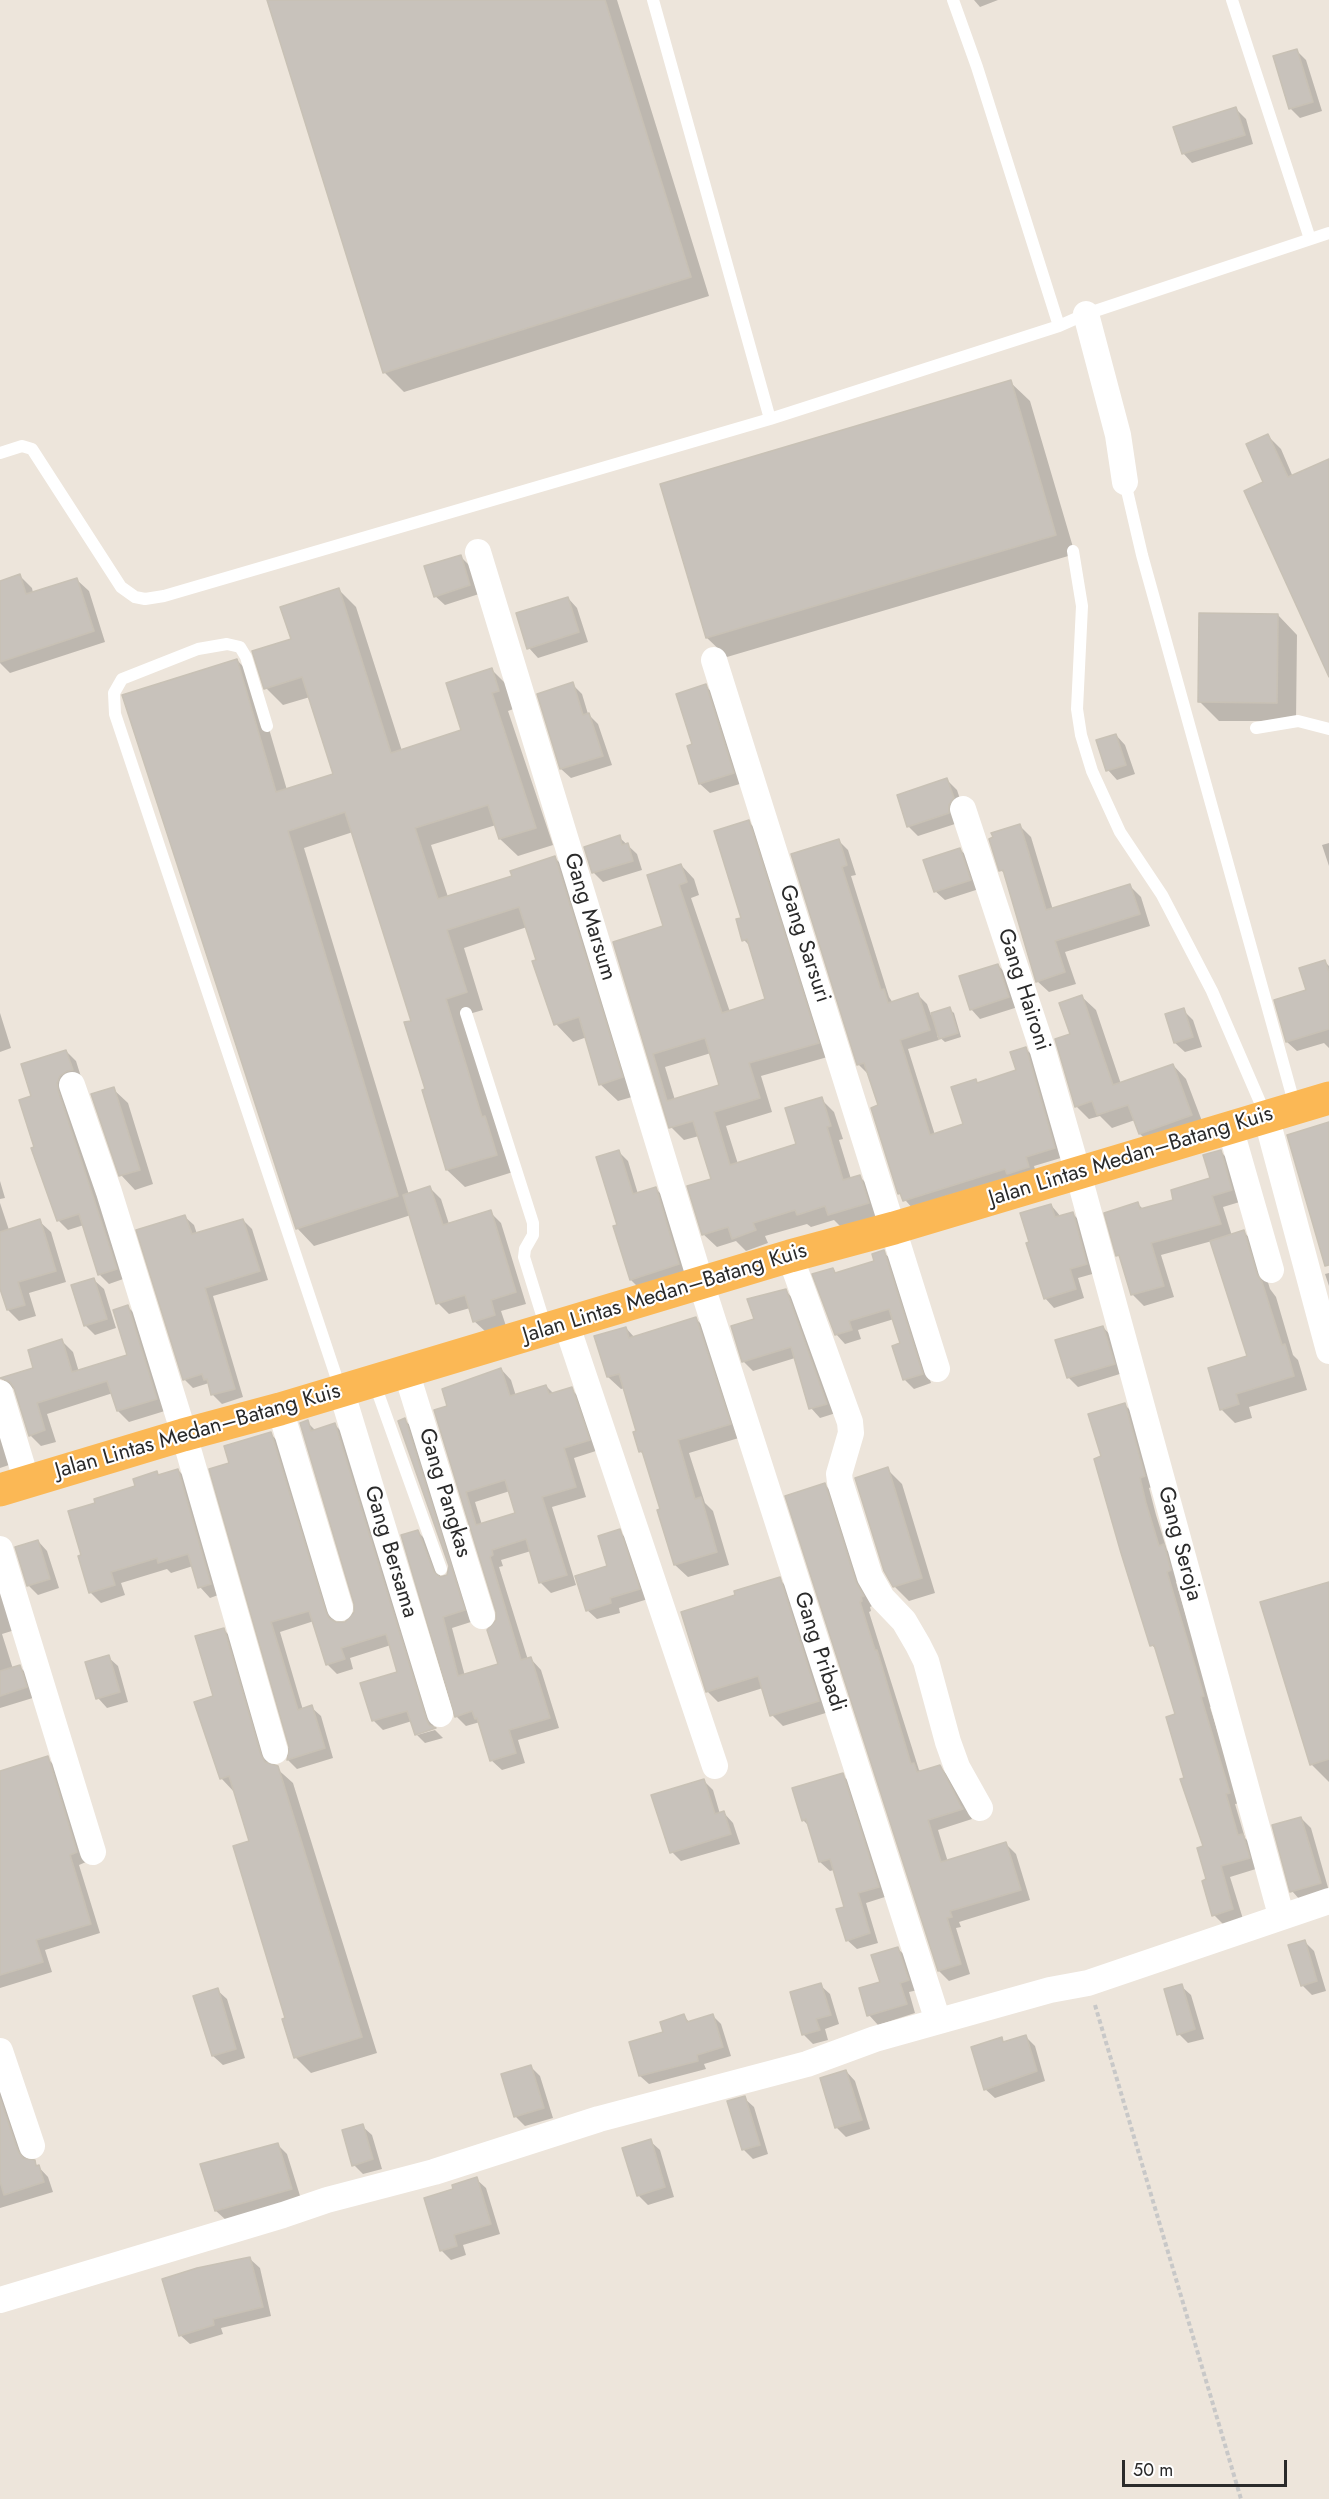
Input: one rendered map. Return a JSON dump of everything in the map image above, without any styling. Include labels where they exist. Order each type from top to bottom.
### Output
[{"type":"highway","name":"Jalan Lintas Medan–Batang Kuis","points":[[13,1486],[1329,1098]]},
{"type":"street","points":[[1086,314],[1118,435],[1125,482]]},
{"type":"street","name":"Gang Marsum","points":[[478,552],[701,1283]]},
{"type":"street","name":"Gang Sarsuri","points":[[714,660],[937,1369]]},
{"type":"street","name":"Gang Haironi","points":[[963,809],[1043,1050],[1078,1173]]},
{"type":"street","points":[[72,1085],[109,1192],[275,1751]]},
{"type":"street","points":[[1281,1112],[1329,1351]]},
{"type":"street","points":[[1230,1127],[1271,1270]]},
{"type":"street","name":"Gang Seroja","points":[[1078,1173],[1281,1916]]},
{"type":"street","points":[[790,1256],[850,1422],[851,1433],[840,1482],[870,1576],[882,1598],[904,1621],[926,1661],[957,1767],[980,1808]]},
{"type":"street","name":"Gang Pribadi","points":[[701,1283],[938,2021]]},
{"type":"street","points":[[556,1326],[715,1766]]},
{"type":"street","name":"Gang Pangkas","points":[[406,1371],[482,1616]]},
{"type":"street","name":"Gang Bersama","points":[[341,1390],[440,1714]]},
{"type":"street","points":[[0,1392],[13,1486]]},
{"type":"street","points":[[280,1409],[340,1608]]},
{"type":"street","points":[[0,1549],[93,1852]]},
{"type":"street","points":[[0,2300],[283,2216],[327,2200],[434,2172],[599,2119],[807,2064],[875,2039],[938,2021],[1050,1990],[1088,1983],[1329,1900]]},
{"type":"street","points":[[0,2051],[32,2146]]},
{"type":"lane","points":[[652,0],[770,419]]},
{"type":"lane","points":[[953,0],[977,67],[1059,326]]},
{"type":"lane","points":[[1232,0],[1310,239]]},
{"type":"lane","points":[[0,453],[27,446],[36,453],[121,587],[135,597],[145,599],[164,596],[770,419],[1059,326],[1086,314],[1329,232]]},
{"type":"lane","points":[[1125,482],[1281,1112]]},
{"type":"lane","points":[[1074,551],[1082,606],[1077,710],[1081,735],[1092,771],[1120,832],[1162,895],[1212,992],[1281,1112]]},
{"type":"lane","points":[[267,726],[246,657],[240,647],[227,644],[198,649],[122,680],[114,693],[115,714],[341,1390]]},
{"type":"lane","points":[[1256,728],[1298,721],[1329,729]]},
{"type":"lane","points":[[466,1013],[533,1223],[533,1235],[525,1249],[524,1257],[556,1326]]},
{"type":"lane","points":[[374,1380],[441,1569]]},
{"type":"path","points":[[1088,1983],[1241,2499]]},
{"type":"building","points":[[267,0],[605,0],[691,277],[383,373]]},
{"type":"building","points":[[1297,49],[1313,102],[1289,109],[1273,56]]},
{"type":"building","points":[[1236,107],[1245,135],[1182,154],[1173,127]]},
{"type":"building","points":[[1011,380],[1056,535],[706,638],[660,484]]},
{"type":"building","points":[[1268,434],[1288,477],[1329,459],[1329,677],[1244,491],[1263,482],[1246,444]]},
{"type":"building","points":[[461,555],[470,585],[434,597],[424,566]]},
{"type":"building","points":[[20,574],[26,594],[77,578],[94,631],[0,662],[0,581]]},
{"type":"building","points":[[339,588],[391,753],[461,730],[446,683],[492,668],[499,691],[492,693],[536,828],[499,839],[488,805],[415,828],[438,899],[512,876],[510,871],[555,856],[623,1077],[599,1085],[579,1017],[554,1025],[532,961],[536,960],[519,907],[447,930],[467,992],[446,999],[482,1117],[485,1116],[497,1155],[446,1170],[422,1090],[425,1089],[404,1022],[411,1021],[345,812],[288,831],[398,1196],[296,1229],[122,695],[237,659],[276,792],[333,774],[302,677],[264,689],[252,651],[291,639],[280,607]]},
{"type":"building","points":[[568,597],[579,632],[527,649],[516,613]]},
{"type":"building","points":[[1199,613],[1278,614],[1277,703],[1198,702]]},
{"type":"building","points":[[573,682],[583,715],[589,713],[603,756],[560,769],[537,694]]},
{"type":"building","points":[[706,684],[734,773],[699,784],[687,746],[692,744],[676,694]]},
{"type":"building","points":[[1116,734],[1126,765],[1106,771],[1096,740]]},
{"type":"building","points":[[947,778],[954,798],[949,805],[949,813],[907,827],[897,795]]},
{"type":"building","points":[[749,820],[819,1043],[749,1063],[760,1098],[714,1112],[730,1165],[796,1144],[785,1108],[822,1097],[831,1126],[827,1127],[843,1180],[860,1175],[869,1203],[828,1215],[825,1206],[797,1215],[795,1210],[753,1223],[756,1230],[732,1239],[728,1227],[702,1235],[687,1186],[711,1179],[693,1121],[669,1128],[613,942],[663,926],[647,875],[681,864],[687,882],[679,885],[722,1013],[765,999],[747,939],[742,941],[736,919],[741,918],[714,831]],"holes":[[[705,1038],[719,1085],[667,1101],[653,1054]]]},
{"type":"building","points":[[1020,824],[1046,910],[1130,884],[1140,914],[1055,941],[1065,972],[1036,982],[1003,870],[999,871],[989,839],[993,837],[991,833]]},
{"type":"building","points":[[620,835],[622,845],[628,843],[633,861],[592,873],[584,847]]},
{"type":"building","points":[[839,839],[847,865],[842,867],[881,990],[884,989],[888,1003],[918,993],[930,1030],[900,1040],[930,1135],[963,1124],[951,1087],[976,1079],[977,1083],[1016,1070],[1010,1052],[1026,1047],[1055,1148],[1026,1157],[1029,1167],[1007,1174],[1005,1169],[903,1201],[900,1193],[898,1194],[871,1108],[878,1105],[864,1063],[857,1065],[791,854]]},
{"type":"building","points":[[960,848],[971,880],[934,892],[923,860]]},
{"type":"building","points":[[1325,960],[1329,973],[1329,1029],[1286,1042],[1274,1000],[1306,990],[1299,968]]},
{"type":"building","points":[[998,964],[1009,997],[970,1010],[959,976]]},
{"type":"building","points":[[1082,995],[1113,1085],[1173,1064],[1192,1115],[1139,1134],[1128,1105],[1097,1115],[1092,1101],[1075,1107],[1055,1039],[1070,1034],[1059,1003]]},
{"type":"building","points":[[950,1007],[958,1033],[939,1039],[931,1013]]},
{"type":"building","points":[[1184,1008],[1193,1037],[1174,1043],[1165,1014]]},
{"type":"building","points":[[66,1050],[73,1070],[60,1076],[57,1083],[58,1090],[117,1269],[98,1275],[79,1214],[57,1221],[31,1148],[34,1147],[19,1100],[31,1096],[21,1064]]},
{"type":"building","points":[[114,1087],[140,1170],[119,1176],[91,1094]]},
{"type":"building","points":[[1329,1122],[1329,1265],[1325,1266],[1287,1135]]},
{"type":"building","points":[[619,1150],[633,1194],[656,1187],[679,1264],[630,1280],[613,1226],[617,1225],[596,1157]]},
{"type":"building","points":[[1221,1150],[1232,1190],[1212,1196],[1221,1224],[1151,1243],[1164,1286],[1131,1295],[1119,1255],[1116,1256],[1104,1213],[1138,1202],[1140,1209],[1173,1200],[1171,1190],[1210,1178],[1203,1155]]},
{"type":"building","points":[[430,1186],[443,1225],[491,1210],[516,1292],[491,1300],[495,1315],[473,1322],[465,1295],[436,1304],[403,1195]]},
{"type":"building","points":[[1051,1204],[1055,1217],[1073,1212],[1087,1264],[1070,1269],[1076,1289],[1044,1299],[1026,1243],[1029,1242],[1020,1213]]},
{"type":"building","points":[[185,1215],[192,1234],[243,1219],[260,1271],[205,1288],[235,1389],[211,1395],[207,1379],[204,1380],[202,1374],[183,1380],[136,1230]]},
{"type":"building","points":[[40,1219],[56,1271],[18,1282],[25,1305],[7,1310],[0,1289],[0,1232]]},
{"type":"building","points":[[1244,1230],[1257,1274],[1262,1282],[1282,1345],[1285,1344],[1294,1376],[1236,1394],[1239,1404],[1220,1410],[1208,1368],[1247,1356],[1210,1241]]},
{"type":"building","points":[[884,1250],[923,1374],[903,1380],[892,1346],[900,1343],[889,1309],[849,1321],[852,1330],[835,1335],[812,1274],[833,1268],[835,1273],[874,1261],[872,1254]]},
{"type":"building","points":[[94,1278],[107,1319],[84,1326],[71,1285]]},
{"type":"building","points":[[786,1289],[827,1404],[809,1409],[791,1347],[742,1362],[731,1326],[754,1319],[747,1299]]},
{"type":"building","points":[[128,1305],[157,1399],[117,1411],[107,1381],[37,1403],[45,1430],[29,1436],[14,1388],[10,1382],[0,1378],[33,1368],[28,1350],[62,1339],[72,1372],[127,1355],[113,1310]]},
{"type":"building","points":[[696,1317],[731,1424],[678,1440],[695,1499],[701,1497],[717,1552],[674,1565],[657,1510],[660,1509],[642,1451],[639,1452],[633,1432],[636,1431],[619,1374],[607,1377],[594,1336],[626,1327],[629,1338]]},
{"type":"building","points":[[1103,1326],[1115,1364],[1067,1378],[1055,1340]]},
{"type":"building","points":[[501,1368],[510,1396],[546,1385],[549,1394],[572,1387],[590,1440],[564,1448],[576,1487],[542,1497],[567,1575],[539,1583],[526,1539],[492,1550],[493,1555],[490,1557],[521,1660],[531,1657],[550,1718],[509,1730],[516,1753],[490,1761],[477,1718],[475,1719],[472,1711],[455,1717],[401,1535],[418,1530],[434,1572],[440,1577],[447,1575],[449,1566],[398,1421],[405,1418],[465,1610],[443,1617],[458,1676],[498,1664],[487,1630],[496,1620],[496,1612],[434,1410],[447,1406],[442,1389]],"holes":[[[505,1480],[515,1513],[476,1525],[466,1492]]]},
{"type":"building","points":[[1125,1403],[1145,1476],[1140,1478],[1146,1503],[1159,1546],[1164,1544],[1171,1570],[1167,1572],[1230,1793],[1226,1794],[1238,1835],[1243,1834],[1250,1858],[1221,1866],[1233,1909],[1212,1916],[1202,1881],[1206,1879],[1197,1848],[1203,1846],[1180,1779],[1184,1778],[1166,1717],[1175,1714],[1154,1645],[1150,1646],[1094,1459],[1101,1456],[1088,1414]]},
{"type":"building","points":[[308,1420],[311,1431],[335,1423],[426,1718],[429,1725],[436,1728],[415,1735],[407,1711],[372,1721],[360,1683],[397,1672],[386,1634],[341,1648],[345,1659],[326,1665],[309,1611],[271,1622],[298,1710],[312,1705],[325,1748],[287,1760],[289,1747],[209,1469],[229,1463],[224,1446],[271,1432],[326,1612],[329,1618],[336,1622],[345,1622],[354,1612],[354,1604],[300,1423]]},
{"type":"building","points":[[888,1467],[922,1578],[893,1587],[884,1571],[855,1478]]},
{"type":"building","points":[[178,1469],[211,1584],[198,1588],[188,1554],[158,1563],[157,1558],[111,1572],[115,1585],[89,1593],[68,1511],[95,1503],[94,1499],[135,1486],[133,1479],[157,1471],[158,1475]]},
{"type":"building","points":[[825,1483],[856,1582],[864,1596],[861,1597],[860,1602],[875,1650],[877,1650],[911,1764],[914,1763],[917,1772],[940,1765],[963,1809],[928,1820],[941,1862],[1006,1842],[1021,1890],[950,1911],[952,1917],[947,1918],[961,1964],[938,1971],[785,1496]]},
{"type":"building","points":[[620,1529],[640,1589],[610,1598],[611,1603],[586,1611],[575,1576],[607,1566],[598,1536]]},
{"type":"building","points":[[38,1540],[50,1579],[27,1586],[15,1547]]},
{"type":"building","points":[[780,1577],[819,1701],[770,1716],[758,1676],[706,1692],[681,1612],[735,1595],[734,1591]]},
{"type":"building","points":[[1329,1582],[1329,1759],[1310,1765],[1260,1602]]},
{"type":"building","points":[[224,1628],[261,1755],[265,1762],[278,1766],[362,2037],[294,2058],[282,2019],[285,2018],[233,1846],[249,1841],[229,1776],[220,1779],[194,1702],[213,1696],[195,1636]]},
{"type":"building","points":[[109,1655],[120,1692],[96,1699],[85,1662]]},
{"type":"building","points":[[20,1665],[27,1687],[0,1696],[0,1671]]},
{"type":"building","points":[[48,1756],[77,1852],[70,1855],[91,1924],[36,1940],[43,1962],[0,1975],[0,1771]]},
{"type":"building","points":[[843,1773],[879,1887],[858,1893],[870,1933],[846,1941],[836,1909],[844,1907],[830,1859],[819,1862],[806,1819],[802,1821],[792,1788]]},
{"type":"building","points":[[704,1779],[715,1814],[724,1811],[731,1834],[670,1853],[651,1795]]},
{"type":"building","points":[[1301,1817],[1321,1883],[1290,1892],[1272,1825]]},
{"type":"building","points":[[1305,1940],[1317,1981],[1301,1986],[1288,1945]]},
{"type":"building","points":[[898,1947],[909,1980],[900,1983],[907,2004],[867,2016],[859,1988],[880,1982],[871,1955]]},
{"type":"building","points":[[821,1983],[831,2015],[816,2019],[820,2030],[802,2035],[790,1992]]},
{"type":"building","points":[[1182,1984],[1195,2029],[1177,2035],[1164,1989]]},
{"type":"building","points":[[218,1988],[236,2049],[212,2056],[193,1996]]},
{"type":"building","points":[[684,2014],[687,2022],[713,2014],[723,2047],[697,2055],[698,2061],[639,2076],[629,2042],[663,2032],[660,2022]]},
{"type":"building","points":[[1026,2035],[1037,2071],[984,2090],[971,2047],[1002,2037],[1003,2042]]},
{"type":"building","points":[[531,2065],[544,2108],[514,2117],[501,2074]]},
{"type":"building","points":[[846,2070],[862,2120],[835,2128],[820,2078]]},
{"type":"building","points":[[745,2096],[760,2145],[742,2150],[727,2101]]},
{"type":"building","points":[[0,2098],[18,2151],[23,2158],[35,2160],[36,2166],[39,2165],[44,2182],[4,2195],[0,2181]]},
{"type":"building","points":[[363,2124],[373,2159],[352,2166],[342,2130]]},
{"type":"building","points":[[651,2139],[665,2187],[637,2196],[622,2148]]},
{"type":"building","points":[[278,2143],[292,2189],[215,2211],[200,2164]]},
{"type":"building","points":[[477,2177],[491,2224],[454,2235],[457,2246],[440,2251],[424,2198],[453,2189],[452,2185]]},
{"type":"building","points":[[250,2257],[263,2307],[213,2319],[214,2325],[179,2336],[162,2279],[197,2268]]}]
